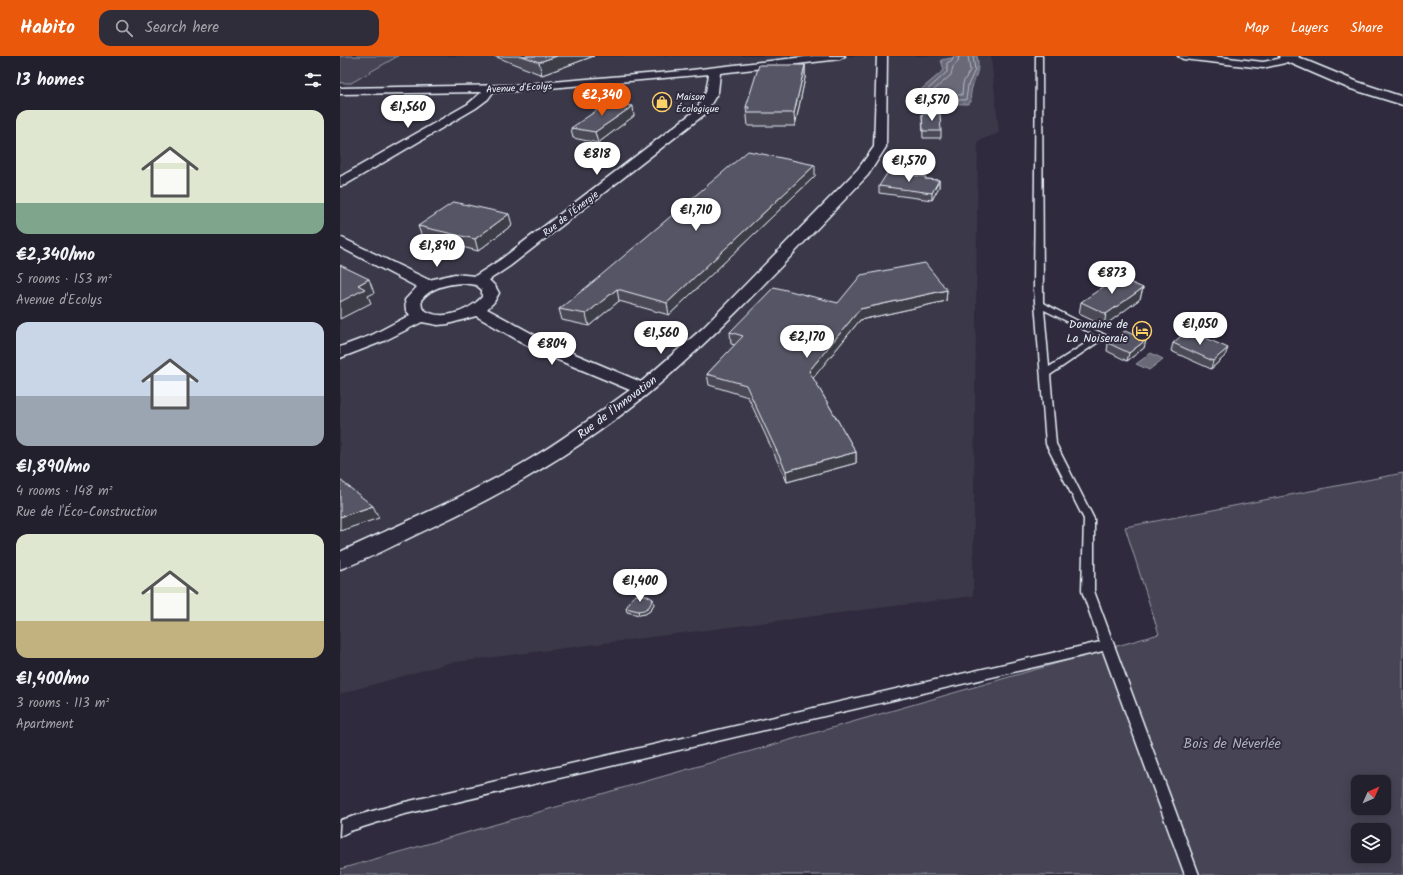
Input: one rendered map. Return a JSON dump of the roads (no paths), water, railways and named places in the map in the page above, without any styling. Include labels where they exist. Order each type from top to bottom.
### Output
[{"type":"main road","points":[[1289,56],[1353,85],[1403,101]]},
{"type":"street","name":"Avenue d'Ecolys","points":[[340,91],[489,89],[683,74],[840,56]]},
{"type":"street","name":"Rue de l'Innovation","points":[[340,561],[464,504],[528,468],[582,434],[643,389],[710,331],[862,172],[880,147],[882,56]]},
{"type":"street","points":[[1183,56],[1263,65],[1281,62],[1289,56]]},
{"type":"street","name":"Rue de l'Énergie","points":[[479,280],[505,263],[701,112],[712,92],[715,70]]},
{"type":"street","points":[[340,182],[472,106],[484,97],[489,89]]},
{"type":"street","points":[[340,241],[428,286]]},
{"type":"street","points":[[455,278],[479,280],[488,286],[490,294],[486,302],[477,310],[462,316],[444,319],[427,318],[421,316],[414,310],[412,303],[416,296],[428,286],[455,278]]},
{"type":"street","points":[[477,310],[545,348],[643,389]]},
{"type":"street","points":[[340,353],[378,338],[421,316]]},
{"type":"lane","points":[[1039,56],[1038,289],[1051,444],[1089,520],[1088,591],[1192,875]]},
{"type":"lane","points":[[1040,305],[1104,336],[1045,374]]},
{"type":"lane","points":[[340,829],[346,824],[401,809],[1107,645]]},
{"type":"water","points":[[963,56],[977,56],[978,69],[971,90],[971,102],[967,104],[921,103],[918,92],[944,70],[941,60]]},
{"type":"water","points":[[1151,353],[1163,359],[1149,370],[1136,364]]},
{"type":"place","name":"Maison Écologique","points":[[662,102]]},
{"type":"place","name":"Domaine de La Noiseraie","points":[[1142,331]]},
{"type":"park label","name":"Bois de Néverlée","points":[[1232,743]]}]
